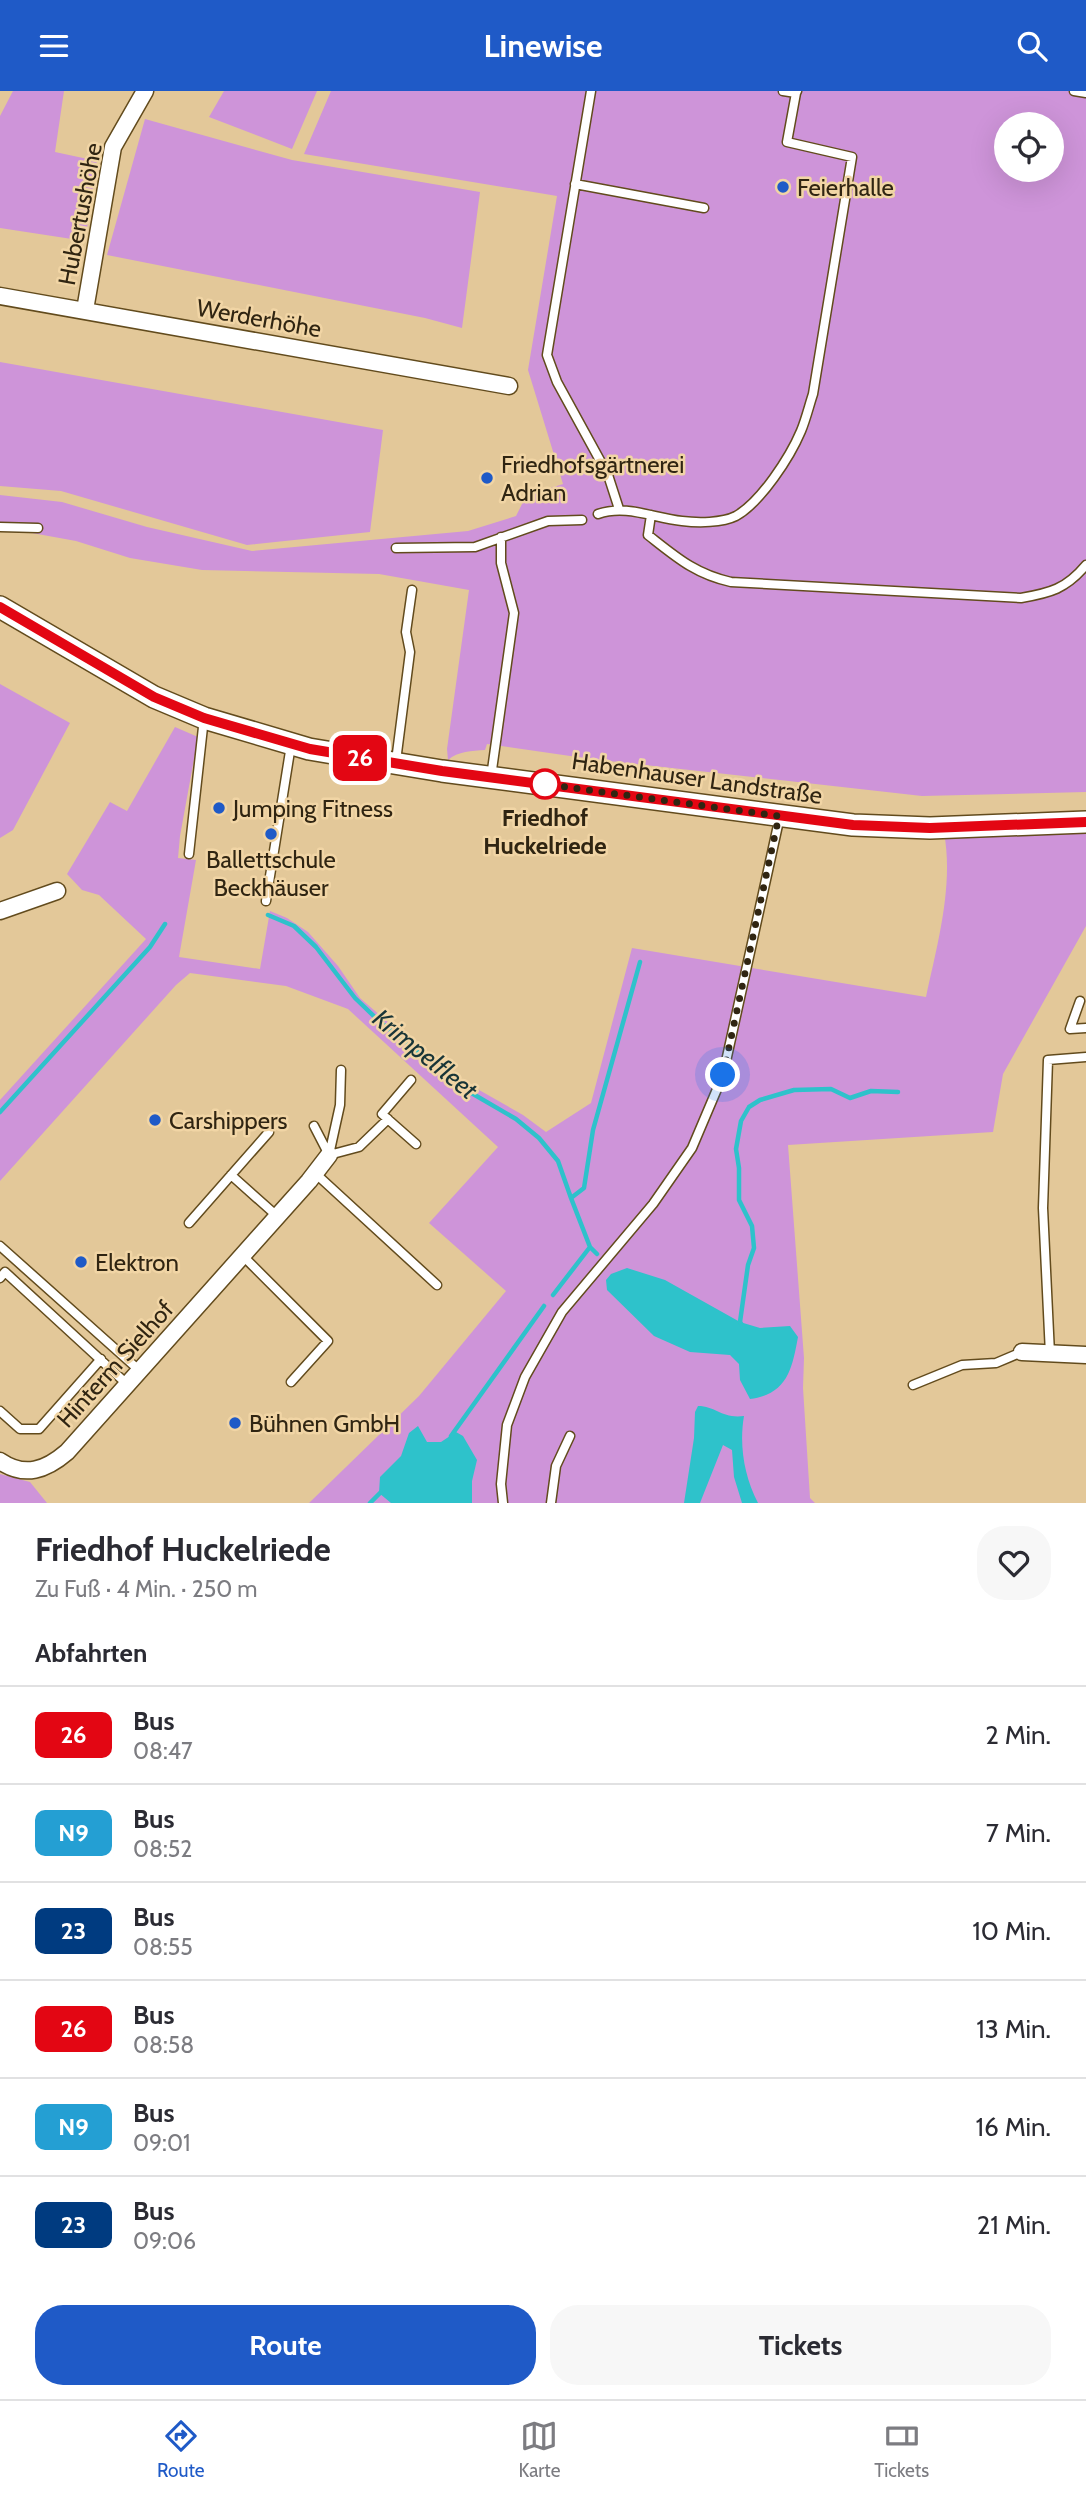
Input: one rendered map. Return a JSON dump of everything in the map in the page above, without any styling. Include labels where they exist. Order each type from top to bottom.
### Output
[{"type":"street","name":"Hubertushöhe","points":[[85,310],[113,147],[145,91]]},
{"type":"street","name":"Werderhöhe","points":[[0,296],[509,386]]},
{"type":"street","name":"Habenhauser Landstraße","points":[[0,607],[154,697],[204,718],[291,745],[395,764],[853,825],[893,827],[1086,822]]},
{"type":"street","points":[[0,911],[58,891]]},
{"type":"street","name":"Hinterm Sielhof","points":[[0,1461],[7,1466],[38,1470],[51,1466],[67,1452],[243,1256],[329,1155]]},
{"type":"street","points":[[1022,1352],[1086,1355]]},
{"type":"lane","points":[[592,91],[547,355],[557,382],[608,475],[619,509]]},
{"type":"lane","points":[[598,514],[619,509],[682,521],[708,522],[735,516],[756,500],[783,463],[801,431],[813,394],[852,156],[787,142],[796,92],[783,91]]},
{"type":"lane","points":[[1074,91],[1086,93]]},
{"type":"lane","points":[[575,184],[704,208]]},
{"type":"lane","points":[[651,515],[648,535],[688,567],[712,578],[731,582],[1021,598],[1052,592],[1074,579],[1086,565]]},
{"type":"lane","points":[[396,548],[475,547],[548,521],[582,520]]},
{"type":"lane","points":[[0,527],[38,528]]},
{"type":"lane","points":[[492,777],[514,613],[501,563],[501,537]]},
{"type":"lane","points":[[395,764],[411,652],[406,632],[412,590]]},
{"type":"lane","points":[[189,854],[204,718]]},
{"type":"lane","points":[[266,901],[291,745]]},
{"type":"lane","points":[[503,1503],[501,1484],[507,1425],[525,1377],[562,1312],[653,1204],[692,1148],[723,1075],[779,816]]},
{"type":"lane","points":[[1080,1001],[1070,1029],[1086,1028]]},
{"type":"lane","points":[[1050,1354],[1043,1208],[1048,1060],[1086,1057]]},
{"type":"lane","points":[[329,1155],[340,1105],[341,1070]]},
{"type":"lane","points":[[411,1080],[382,1114],[416,1144]]},
{"type":"lane","points":[[329,1155],[359,1147],[388,1119]]},
{"type":"lane","points":[[314,1126],[329,1155]]},
{"type":"lane","points":[[188,1223],[269,1132]]},
{"type":"lane","points":[[315,1173],[437,1285]]},
{"type":"lane","points":[[232,1175],[277,1216]]},
{"type":"lane","points":[[0,1246],[140,1371]]},
{"type":"lane","points":[[243,1256],[328,1341],[291,1382]]},
{"type":"lane","points":[[0,1277],[5,1272],[128,1384]]},
{"type":"lane","points":[[914,1385],[962,1364],[996,1363],[1022,1352]]},
{"type":"lane","points":[[0,1411],[20,1429],[39,1430],[101,1359]]},
{"type":"lane","points":[[551,1503],[556,1466],[570,1436]]},
{"type":"shaded area","points":[[13,91],[64,91],[55,152],[97,161],[85,241],[0,228],[0,116]]},
{"type":"shaded area","points":[[224,91],[317,91],[292,149],[209,117]]},
{"type":"shaded area","name":"Friedhof Huckelriede","points":[[331,91],[1086,91],[1086,792],[922,796],[591,759],[487,744],[485,750],[461,753],[448,760],[447,749],[469,590],[379,574],[202,570],[130,558],[76,541],[32,533],[0,531],[0,495],[62,502],[147,527],[252,551],[468,531],[516,516],[526,496],[563,484],[528,370],[557,196],[304,154]]},
{"type":"shaded area","points":[[145,119],[292,160],[480,192],[462,328],[425,318],[107,255]]},
{"type":"shaded area","points":[[0,362],[383,430],[370,532],[247,545],[61,491],[0,486]]},
{"type":"shaded area","points":[[0,684],[70,723],[13,830],[0,838]]},
{"type":"shaded area","points":[[175,727],[198,737],[178,858],[196,860],[179,957],[260,969],[270,911],[287,918],[308,932],[338,966],[360,998],[442,1069],[523,1115],[546,1132],[591,1103],[632,948],[926,997],[946,894],[947,853],[944,833],[1086,828],[1086,926],[1003,1074],[993,1132],[788,1145],[804,1358],[803,1388],[810,1498],[815,1503],[309,1503],[419,1396],[506,1291],[429,1223],[498,1147],[348,1009],[286,986],[190,973],[176,985],[0,1181],[0,1100],[146,939],[99,895],[82,890],[67,874],[110,802],[127,811]]},
{"type":"shaded area","points":[[0,1474],[30,1482],[47,1503],[0,1503]]},
{"type":"water","points":[[627,1268],[665,1280],[740,1322],[760,1328],[790,1326],[798,1337],[786,1379],[772,1392],[750,1399],[740,1380],[739,1364],[730,1355],[690,1352],[654,1336],[607,1290],[606,1280],[611,1274]]},
{"type":"water","points":[[698,1406],[730,1416],[744,1416],[744,1460],[758,1503],[742,1503],[734,1477],[732,1450],[723,1445],[700,1503],[684,1503],[694,1438],[695,1412]]},
{"type":"water","points":[[418,1426],[427,1442],[441,1442],[456,1432],[463,1436],[477,1460],[472,1481],[472,1503],[391,1503],[379,1493],[380,1477],[401,1456],[409,1433]]},
{"type":"waterway","name":"Krimpelfleet","points":[[268,915],[294,926],[316,947],[355,998],[379,1021],[461,1087],[516,1119],[539,1138],[558,1161],[571,1198]]},
{"type":"waterway","name":"Krimpelfleet","points":[[0,1112],[150,947],[165,924]]},
{"type":"waterway","points":[[597,1254],[590,1247],[571,1198],[584,1188],[593,1130],[640,962]]},
{"type":"waterway","points":[[743,1327],[740,1322],[748,1265],[754,1248],[752,1226],[739,1200],[736,1149],[741,1121],[749,1107],[760,1100],[794,1090],[831,1089],[850,1098],[871,1091],[898,1092]]},
{"type":"waterway","points":[[553,1295],[590,1247]]},
{"type":"waterway","points":[[451,1436],[544,1306]]},
{"type":"waterway","points":[[370,1503],[384,1489]]},
{"type":"bus line","name":"26","points":[[0,607],[154,697],[204,718],[310,749],[442,771],[853,825],[930,828],[1086,822]]},
{"type":"place","name":"Feierhalle","points":[[783,187]]},
{"type":"place","name":"Friedhofsgärtnerei Adrian","points":[[487,478]]},
{"type":"place","name":"Friedhof Huckelriede","points":[[545,784]]},
{"type":"place","name":"Jumping Fitness","points":[[219,808]]},
{"type":"place","name":"Ballettschule Beckhäuser","points":[[271,834]]},
{"type":"place","name":"Carshippers","points":[[155,1120]]},
{"type":"place","name":"Elektron","points":[[81,1262]]},
{"type":"place","name":"Bühnen GmbH","points":[[235,1423]]},
{"type":"route","points":[[545,784],[536,783],[779,816],[723,1075]]}]
